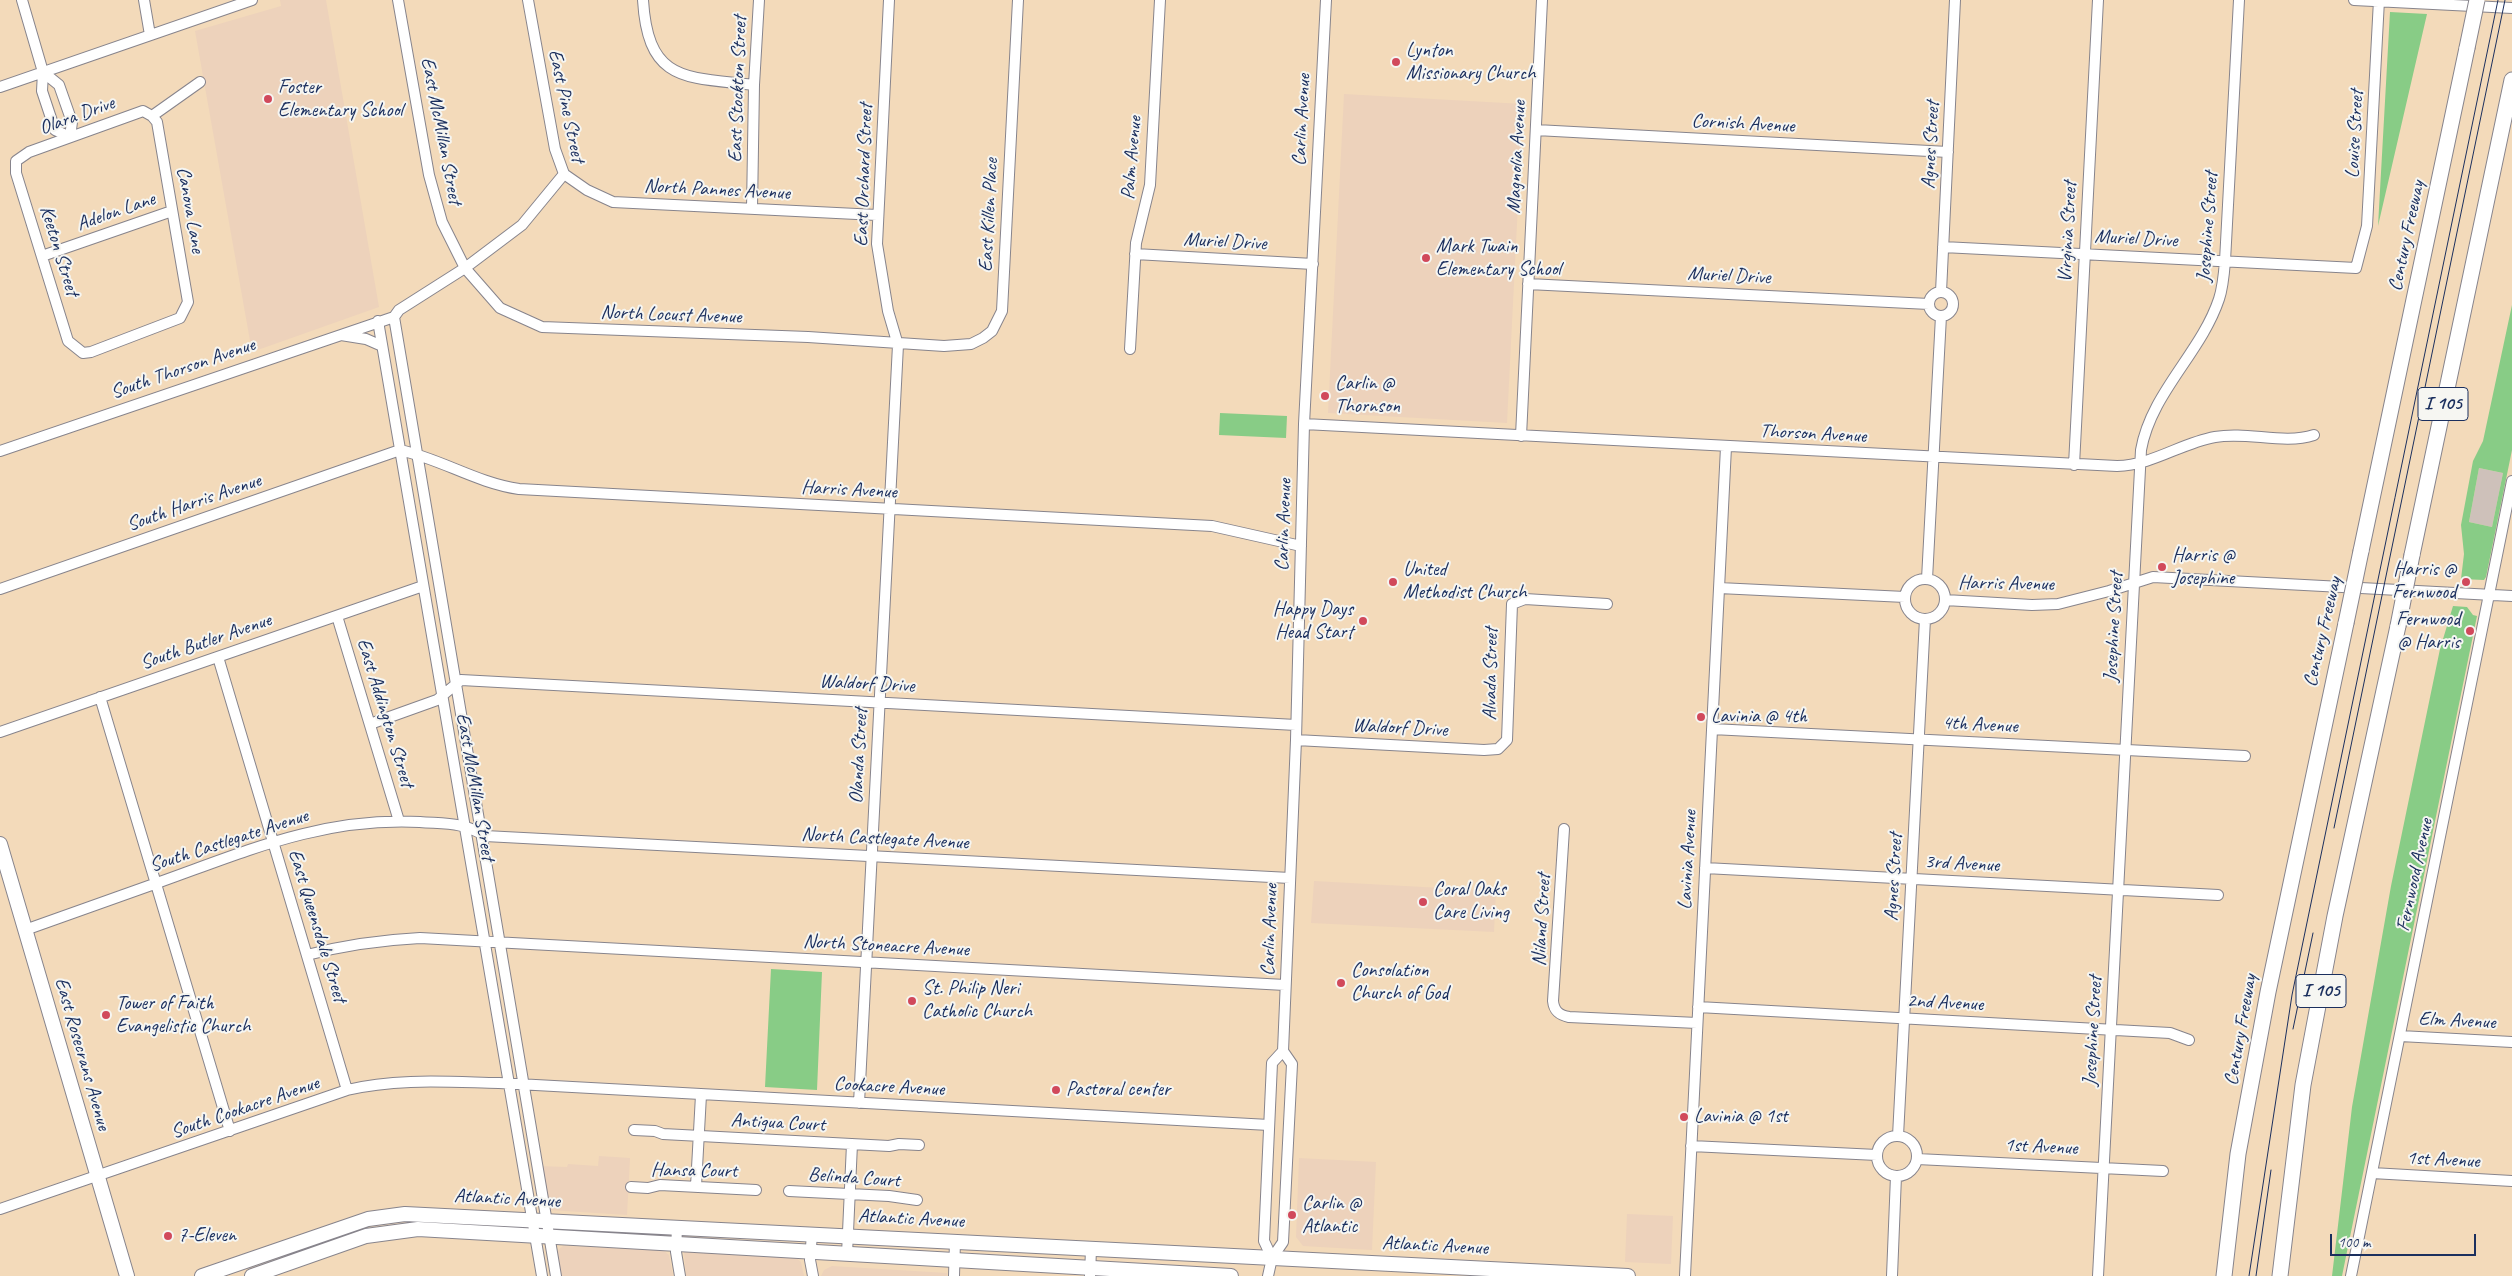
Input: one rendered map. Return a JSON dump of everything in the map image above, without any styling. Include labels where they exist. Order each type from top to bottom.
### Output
[{"type":"highway","name":"Century Freeway","points":[[2224,1276],[2238,1154],[2266,1000],[2477,0]]},
{"type":"highway","name":"I 105","points":[[2280,1276],[2303,1085],[2338,898],[2398,626],[2512,80]]},
{"type":"main road","name":"East Rosecrans Avenue","points":[[0,844],[127,1276]]},
{"type":"main road","name":"Atlantic Avenue","points":[[202,1276],[368,1219],[405,1214],[1628,1276]]},
{"type":"main road","name":"Atlantic Avenue","points":[[252,1276],[366,1236],[395,1230],[418,1229],[954,1260],[1090,1272],[1231,1276]]},
{"type":"street","points":[[22,0],[43,72],[42,90],[55,130],[70,137],[72,122],[60,85],[43,72]]},
{"type":"street","points":[[144,0],[150,34]]},
{"type":"street","points":[[0,87],[252,0]]},
{"type":"street","name":"East McMillan Street","points":[[398,0],[429,175],[442,222],[466,268]]},
{"type":"street","name":"East Pine Street","points":[[466,268],[522,225],[564,174],[554,149],[528,0]]},
{"type":"street","points":[[643,0],[644,23],[654,52],[670,70],[694,78],[754,85]]},
{"type":"street","name":"East Stockton Street","points":[[752,209],[754,85],[759,0]]},
{"type":"street","name":"East Orchard Street","points":[[889,0],[877,244],[898,345],[894,410]]},
{"type":"street","name":"East Killen Place","points":[[898,345],[944,346],[971,344],[992,331],[1002,311],[1018,0]]},
{"type":"street","name":"Palm Avenue","points":[[1130,349],[1135,254],[1150,185],[1160,0]]},
{"type":"street","name":"Carlin Avenue","points":[[1268,1276],[1272,1258],[1282,1242],[1292,1064],[1283,1051],[1296,740],[1304,424],[1326,0]]},
{"type":"street","name":"Magnolia Avenue","points":[[1521,436],[1542,0]]},
{"type":"street","name":"Agnes Street","points":[[1941,292],[1955,0]]},
{"type":"street","name":"Virginia Street","points":[[2074,465],[2098,0]]},
{"type":"street","name":"Josephine Street","points":[[2098,1276],[2142,444],[2150,419],[2219,300],[2226,261],[2239,0]]},
{"type":"street","points":[[2354,0],[2512,8]]},
{"type":"street","name":"Louise Street","points":[[2356,268],[2367,226],[2379,1]]},
{"type":"street","points":[[152,116],[200,82]]},
{"type":"street","name":"Olara Drive","points":[[16,161],[29,152],[136,112],[143,112],[152,116]]},
{"type":"street","name":"Canova Lane","points":[[75,348],[83,353],[91,352],[180,318],[188,302],[157,122],[152,116]]},
{"type":"street","name":"Cornish Avenue","points":[[1536,130],[1948,152]]},
{"type":"street","name":"Keeton Street","points":[[16,161],[16,173],[68,341],[75,348]]},
{"type":"street","name":"North Pannes Avenue","points":[[564,174],[586,190],[613,202],[877,215]]},
{"type":"street","name":"Adelon Lane","points":[[42,256],[172,211]]},
{"type":"street","name":"Muriel Drive","points":[[1943,247],[2356,268]]},
{"type":"street","name":"Muriel Drive","points":[[1135,254],[1313,264]]},
{"type":"street","points":[[378,321],[394,317],[400,310],[466,268]]},
{"type":"street","name":"North Locust Avenue","points":[[466,268],[500,308],[542,327],[808,337],[898,345]]},
{"type":"street","name":"Muriel Drive","points":[[1528,284],[1929,304]]},
{"type":"street","points":[[1941,292],[1950,297],[1952,304],[1950,312],[1941,316],[1932,313],[1929,304],[1934,294],[1941,292]]},
{"type":"street","points":[[1927,579],[1941,316]]},
{"type":"street","name":"East McMillan Street","points":[[394,317],[522,1085],[538,1220],[534,1236],[542,1276]]},
{"type":"street","name":"East McMillan Street","points":[[378,321],[508,1084],[538,1220],[550,1236],[556,1276]]},
{"type":"street","name":"South Thorson Avenue","points":[[0,451],[378,321]]},
{"type":"street","points":[[338,334],[366,339],[382,346]]},
{"type":"street","name":"Olanda Street","points":[[859,1103],[894,410]]},
{"type":"street","name":"Thorson Avenue","points":[[1304,424],[1934,458],[2125,466],[2140,464],[2214,437],[2235,435],[2300,438],[2314,435]]},
{"type":"street","name":"Lavinia Avenue","points":[[1685,1276],[1726,447]]},
{"type":"street","name":"Harris Avenue","points":[[400,450],[417,454],[478,478],[519,489],[1212,526],[1301,546]]},
{"type":"street","name":"South Harris Avenue","points":[[0,589],[400,450]]},
{"type":"street","name":"Fernwood Avenue","points":[[2351,1276],[2512,481]]},
{"type":"street","name":"Harris Avenue","points":[[1945,600],[2032,605],[2058,604],[2134,584],[2153,577],[2512,596]]},
{"type":"street","points":[[1920,579],[1927,579],[1933,580],[1942,588],[1945,600],[1941,612],[1925,619],[1914,615],[1909,610],[1905,597],[1910,586],[1920,579]]},
{"type":"street","name":"South Butler Avenue","points":[[0,732],[423,586]]},
{"type":"street","points":[[1719,588],[1905,597]]},
{"type":"street","name":"Alvada Street","points":[[1502,747],[1507,740],[1510,609],[1515,601],[1525,599],[1607,604]]},
{"type":"street","name":"East Addington Street","points":[[337,616],[399,821]]},
{"type":"street","name":"Agnes Street","points":[[1898,1136],[1925,619]]},
{"type":"street","name":"East Queensdale Street","points":[[218,657],[347,1090]]},
{"type":"street","name":"Waldorf Drive","points":[[456,684],[461,680],[1296,725]]},
{"type":"street","points":[[370,724],[442,696],[456,684]]},
{"type":"street","points":[[100,697],[230,1131]]},
{"type":"street","name":"4th Avenue","points":[[1712,729],[2245,756]]},
{"type":"street","name":"Waldorf Drive","points":[[1296,740],[1484,750],[1502,747]]},
{"type":"street","name":"South Castlegate Avenue","points":[[25,930],[273,841],[325,828],[366,822],[399,821],[464,825],[480,833]]},
{"type":"street","name":"Niland Street","points":[[1564,829],[1553,1001],[1557,1012],[1568,1017],[1697,1023]]},
{"type":"street","name":"North Castlegate Avenue","points":[[480,833],[485,836],[1290,878]]},
{"type":"street","name":"3rd Avenue","points":[[1705,868],[2218,895]]},
{"type":"street","name":"North Stoneacre Avenue","points":[[307,955],[338,946],[378,940],[420,938],[1286,985]]},
{"type":"street","name":"2nd Avenue","points":[[1698,1007],[2170,1032],[2189,1040]]},
{"type":"street","name":"Elm Avenue","points":[[2400,1036],[2512,1042]]},
{"type":"street","name":"Carlin Avenue","points":[[1272,1258],[1264,1241],[1272,1063],[1283,1051]]},
{"type":"street","name":"South Cookacre Avenue","points":[[0,1208],[347,1090],[373,1084],[394,1082],[508,1084]]},
{"type":"street","name":"Cookacre Avenue","points":[[508,1084],[1269,1125]]},
{"type":"street","points":[[696,1186],[701,1095]]},
{"type":"street","name":"Antigua Court","points":[[634,1130],[698,1136],[852,1144],[919,1144]]},
{"type":"street","points":[[1898,1136],[1909,1140],[1914,1145],[1917,1158],[1911,1170],[1906,1174],[1896,1176],[1882,1169],[1877,1156],[1883,1142],[1898,1136]]},
{"type":"street","points":[[847,1254],[852,1144]]},
{"type":"street","points":[[1691,1146],[1877,1156]]},
{"type":"street","name":"1st Avenue","points":[[1917,1158],[2163,1171]]},
{"type":"street","name":"1st Avenue","points":[[2372,1173],[2512,1181]]},
{"type":"street","points":[[1892,1276],[1896,1176]]},
{"type":"street","name":"Hansa Court","points":[[631,1187],[648,1188],[660,1185],[756,1190]]},
{"type":"street","name":"Belinda Court","points":[[789,1191],[917,1200]]},
{"type":"street","points":[[677,1227],[676,1244],[680,1276]]},
{"type":"street","points":[[812,1234],[813,1276]]},
{"type":"street","points":[[954,1276],[955,1241]]},
{"type":"street","points":[[1090,1272],[1091,1249]]},
{"type":"shaded area","points":[[280,0],[326,0],[379,307],[252,352],[195,31],[281,6]]},
{"type":"shaded area","name":"Mark Twain Elementary School","points":[[1344,94],[1523,104],[1507,423],[1328,413]]},
{"type":"shaded area","points":[[2479,468],[2503,473],[2492,527],[2469,522]]},
{"type":"shaded area","name":"Coral Oaks Care Living","points":[[1314,881],[1496,891],[1494,932],[1311,923]]},
{"type":"shaded area","points":[[599,1156],[630,1158],[627,1215],[549,1210],[538,1166],[567,1167],[568,1164],[598,1166]]},
{"type":"shaded area","points":[[1299,1158],[1376,1162],[1372,1250],[1303,1246],[1296,1237]]},
{"type":"shaded area","points":[[1627,1214],[1673,1216],[1671,1264],[1625,1262]]},
{"type":"shaded area","points":[[563,1246],[663,1250],[669,1255],[673,1276],[561,1276],[557,1254]]},
{"type":"shaded area","points":[[684,1252],[795,1257],[801,1262],[804,1276],[686,1276]]},
{"type":"shaded area","points":[[832,1266],[947,1273],[947,1276],[821,1276],[824,1270]]},
{"type":"green space","points":[[2390,12],[2427,14],[2378,226]]},
{"type":"green space","points":[[2512,305],[2512,450],[2486,577],[2484,580],[2461,579],[2464,554],[2461,525],[2473,461],[2483,441]],"holes":[[[2479,468],[2503,473],[2492,527],[2469,522]]]},
{"type":"green space","points":[[1220,413],[1287,416],[1286,438],[1219,435]]},
{"type":"green space","points":[[2453,606],[2467,607],[2473,615],[2477,616],[2342,1276],[2332,1276],[2352,1107],[2391,886],[2440,649]]},
{"type":"green space","points":[[771,969],[822,972],[817,1090],[765,1087]]},
{"type":"tram line","points":[[2249,1276],[2292,995],[2498,0]]},
{"type":"tram line","points":[[2334,828],[2505,0]]},
{"type":"tram line","points":[[2293,1029],[2313,933]]},
{"type":"tram line","points":[[2256,1276],[2271,1170]]},
{"type":"place","name":"Lynton Missionary Church","points":[[1396,62]]},
{"type":"place","name":"Foster Elementary School","points":[[268,99]]},
{"type":"place","name":"Mark Twain Elementary School","points":[[1426,258]]},
{"type":"place","name":"Carlin @ Thornson","points":[[1325,396]]},
{"type":"place","name":"Harris @ Josephine","points":[[2162,567]]},
{"type":"place","name":"United Methodist Church","points":[[1393,582]]},
{"type":"place","name":"Harris @ Fernwood","points":[[2466,582]]},
{"type":"place","name":"Happy Days Head Start","points":[[1363,621]]},
{"type":"place","name":"Fernwood @ Harris","points":[[2470,631]]},
{"type":"place","name":"Lavinia @ 4th","points":[[1701,717]]},
{"type":"place","name":"Coral Oaks Care Living","points":[[1423,902]]},
{"type":"place","name":"Consolation Church of God","points":[[1341,983]]},
{"type":"place","name":"St. Philip Neri Catholic Church","points":[[912,1001]]},
{"type":"place","name":"Tower of Faith Evangelistic Church","points":[[106,1015]]},
{"type":"place","name":"Pastoral center","points":[[1056,1090]]},
{"type":"place","name":"Lavinia @ 1st","points":[[1684,1117]]},
{"type":"place","name":"Carlin @ Atlantic","points":[[1292,1215]]},
{"type":"place","name":"7-Eleven","points":[[168,1236]]}]
